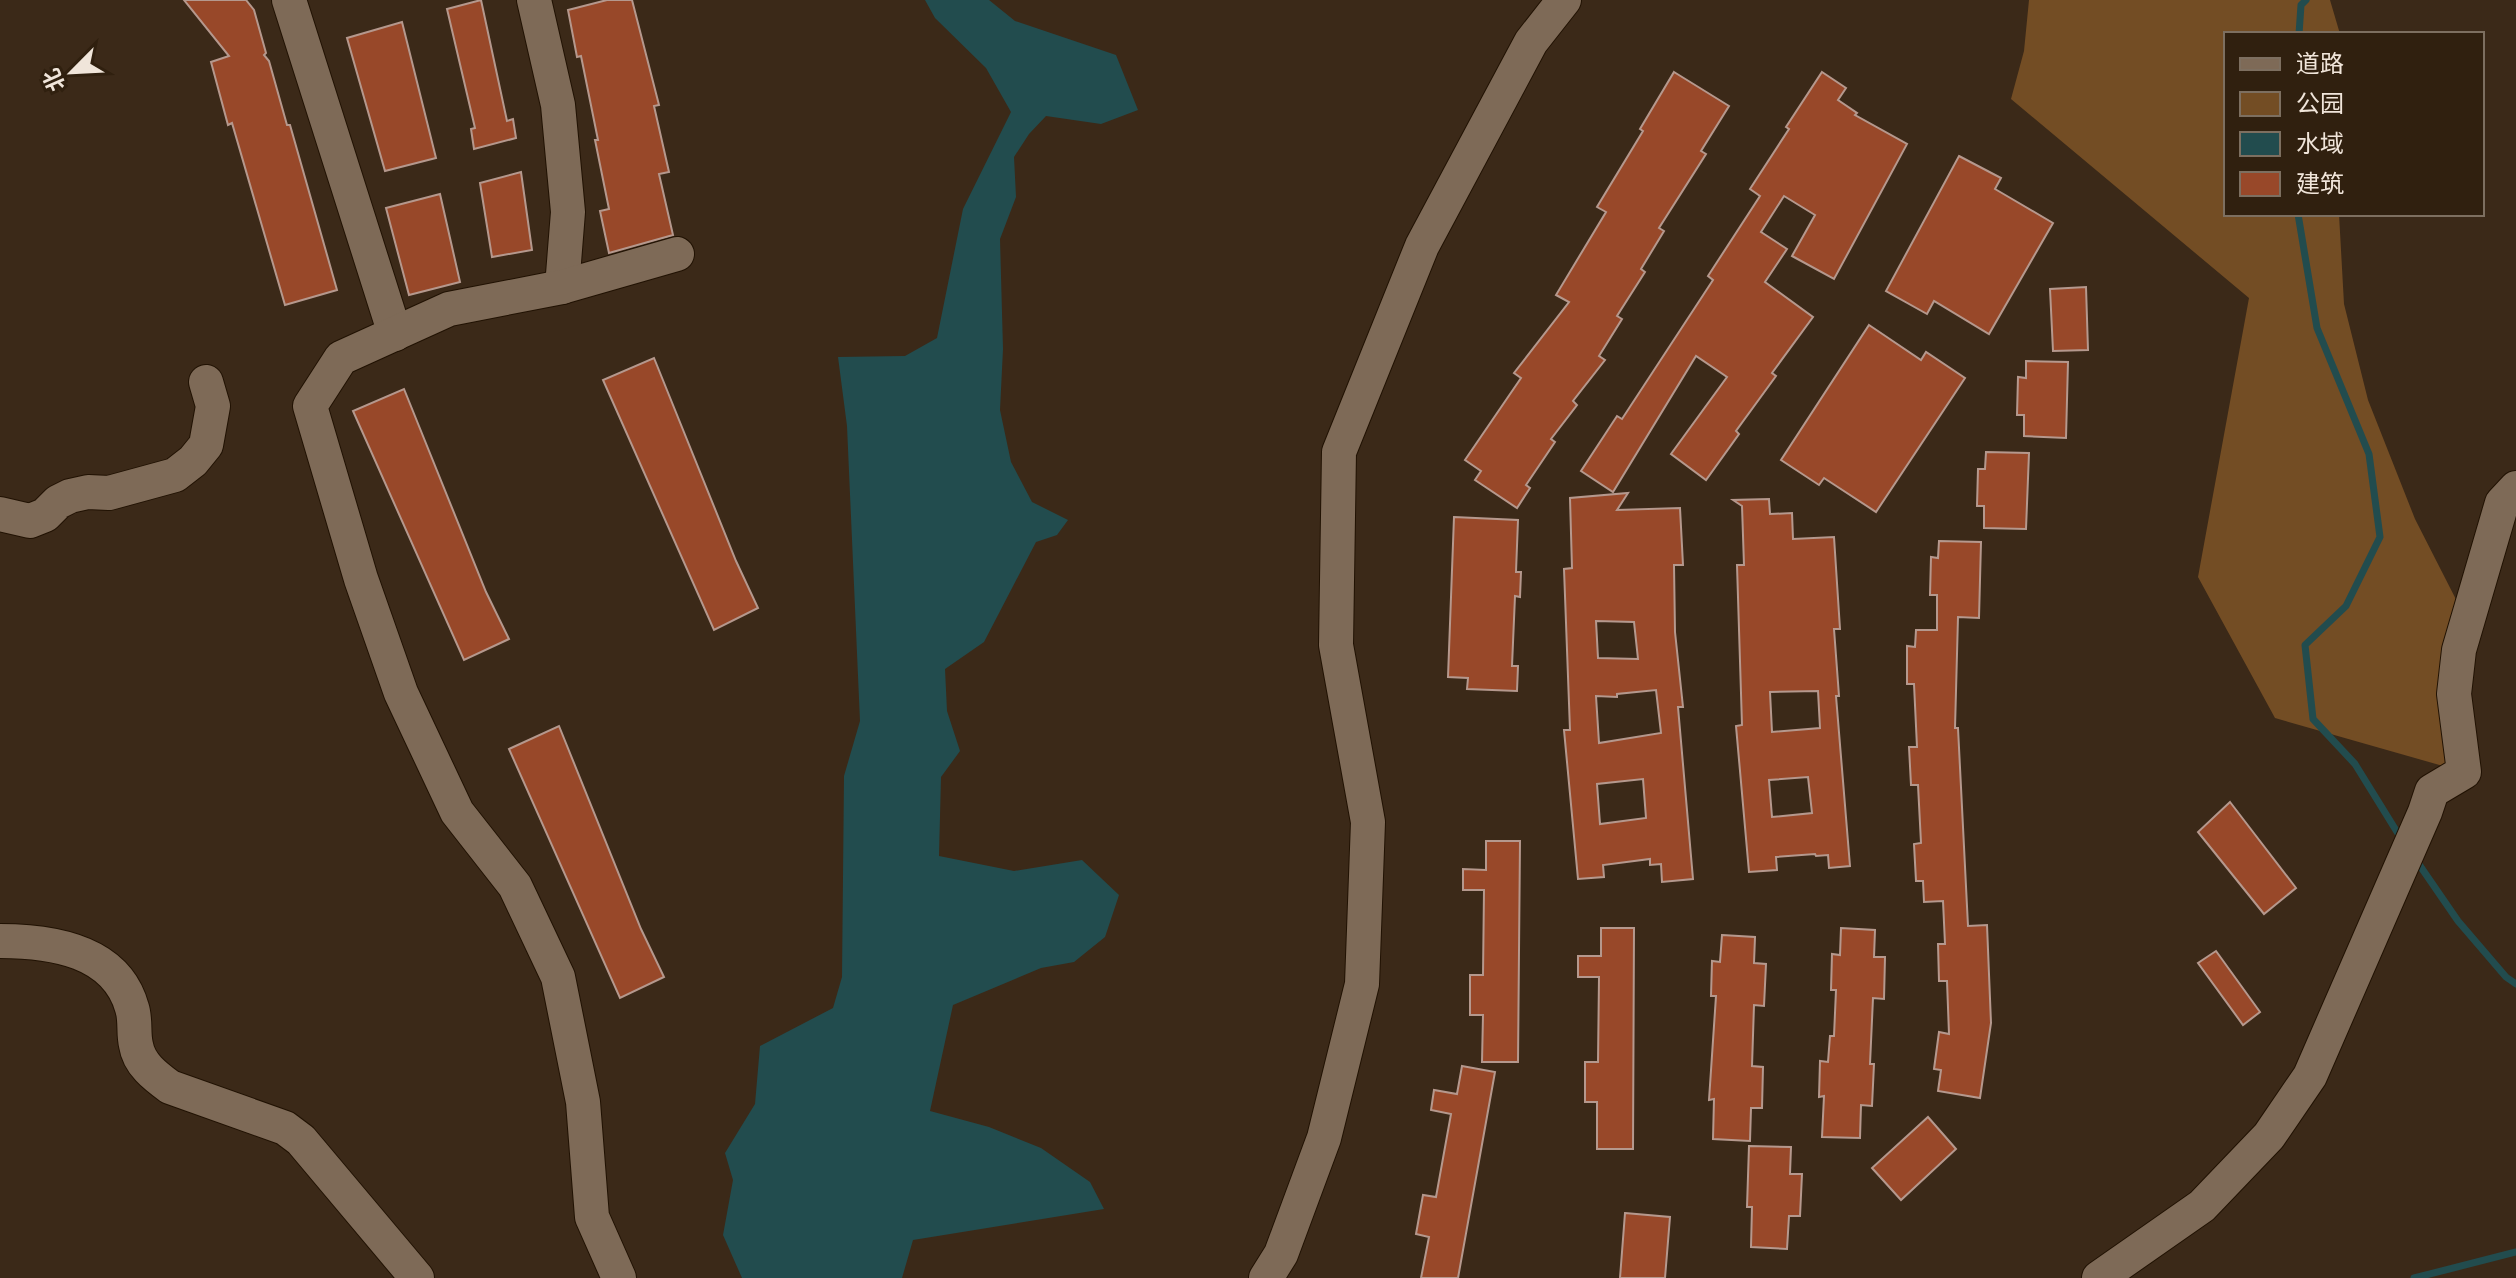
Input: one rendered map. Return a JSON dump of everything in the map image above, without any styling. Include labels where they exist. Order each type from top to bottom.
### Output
[{"type":"street","points":[[289,0],[395,334]]},
{"type":"street","points":[[534,0],[558,105],[568,212],[562,287]]},
{"type":"street","points":[[1266,1278],[1281,1254],[1324,1138],[1362,984],[1368,822],[1336,645],[1339,452],[1422,246],[1531,42],[1564,0]]},
{"type":"street","points":[[619,1278],[592,1217],[583,1102],[558,977],[515,886],[457,812],[401,693],[361,579],[310,406],[341,358],[449,309],[562,287],[677,254]]},
{"type":"street","points":[[0,514],[30,521],[45,515],[58,502],[70,496],[88,492],[109,493],[175,475],[193,461],[206,445],[213,406],[206,382]]},
{"type":"street","points":[[2099,1278],[2202,1206],[2269,1136],[2310,1076],[2432,791],[2464,772],[2454,694],[2459,650],[2502,503],[2516,488]]},
{"type":"street","points":[[0,941],[63,946],[108,967],[128,994],[136,1047],[144,1064],[154,1075],[170,1087],[285,1128],[301,1140],[417,1278]]},
{"type":"green space","points":[[2029,0],[2330,0],[2339,32],[2224,32],[2224,216],[2339,216],[2344,304],[2368,400],[2415,519],[2468,623],[2464,772],[2275,718],[2198,577],[2249,298],[2011,99],[2024,51]]},
{"type":"water","points":[[925,0],[989,0],[1015,21],[1116,55],[1138,110],[1101,124],[1046,116],[1014,157],[1016,197],[1000,239],[1003,349],[1000,410],[1011,462],[1032,502],[1068,520],[1057,535],[1036,542],[984,642],[945,669],[947,711],[960,751],[941,777],[939,856],[1014,871],[1082,860],[1119,895],[1105,937],[1074,962],[1041,968],[953,1005],[930,1111],[989,1127],[1041,1148],[1090,1182],[1104,1209],[913,1240],[902,1278],[742,1278],[723,1235],[733,1180],[725,1153],[755,1104],[760,1046],[833,1008],[842,977],[844,776],[860,721],[847,426],[838,357],[905,356],[937,338],[963,209],[1011,112],[986,68],[935,18]]},
{"type":"building","points":[[184,0],[246,0],[254,10],[264,55],[269,61],[287,125],[290,125],[337,290],[285,305],[211,62],[229,56]]},
{"type":"building","points":[[481,0],[507,121],[513,119],[516,138],[474,149],[471,129],[475,128],[447,9]]},
{"type":"building","points":[[607,0],[632,0],[659,105],[654,106],[669,172],[659,174],[673,235],[609,253],[600,211],[609,209],[595,140],[598,140],[568,10]]},
{"type":"building","points":[[402,22],[436,158],[385,171],[347,38]]},
{"type":"building","points":[[1674,72],[1729,106],[1701,151],[1706,154],[1659,228],[1664,231],[1641,269],[1645,272],[1617,316],[1622,319],[1599,356],[1605,360],[1573,401],[1577,405],[1551,439],[1555,442],[1526,485],[1530,488],[1517,508],[1475,480],[1481,471],[1465,460],[1521,378],[1514,373],[1569,302],[1556,295],[1606,212],[1597,207]]},
{"type":"building","points":[[1822,72],[1846,88],[1838,100],[1857,113],[1855,115],[1907,144],[1834,279],[1792,256],[1815,215],[1784,196],[1761,232],[1787,249],[1765,282],[1813,317],[1772,373],[1776,376],[1736,431],[1739,434],[1706,480],[1671,454],[1727,377],[1696,356],[1613,492],[1581,471],[1617,416],[1622,419],[1713,280],[1708,276],[1760,196],[1750,189]]},
{"type":"building","points":[[1959,156],[2001,178],[1995,189],[2053,223],[1989,334],[1934,301],[1927,314],[1886,291]]},
{"type":"building","points":[[521,172],[532,250],[492,257],[480,183]]},
{"type":"building","points":[[440,194],[460,282],[409,295],[386,208]]},
{"type":"building","points":[[2086,287],[2088,350],[2053,351],[2050,289]]},
{"type":"building","points":[[1869,325],[1921,360],[1926,352],[1965,378],[1876,512],[1824,478],[1819,485],[1781,460]]},
{"type":"building","points":[[654,358],[758,608],[714,630],[603,380]]},
{"type":"building","points":[[2026,361],[2068,362],[2066,438],[2024,436],[2024,415],[2017,415],[2018,377],[2026,378]]},
{"type":"building","points":[[404,389],[486,592],[509,639],[464,660],[353,411]]},
{"type":"building","points":[[1986,452],[2029,453],[2026,529],[1984,528],[1984,506],[1977,506],[1978,469],[1985,469]]},
{"type":"building","points":[[1628,493],[1617,510],[1680,508],[1683,565],[1674,565],[1675,632],[1683,707],[1678,707],[1693,879],[1662,882],[1661,864],[1650,865],[1650,859],[1603,865],[1604,877],[1578,879],[1564,730],[1570,730],[1564,569],[1572,568],[1570,498]],"holes":[[[1596,621],[1634,622],[1638,659],[1598,658]],[[1656,690],[1661,733],[1599,743],[1596,696],[1617,697],[1617,694]],[[1643,779],[1646,818],[1600,824],[1597,784]]]},
{"type":"building","points":[[1769,499],[1770,514],[1792,513],[1793,539],[1834,537],[1840,629],[1834,629],[1839,696],[1836,696],[1850,866],[1829,868],[1828,855],[1815,854],[1776,857],[1777,870],[1749,872],[1736,726],[1742,725],[1737,565],[1744,565],[1742,506],[1733,500]],"holes":[[[1818,691],[1820,728],[1772,732],[1770,692]],[[1808,777],[1812,813],[1772,817],[1769,780]]]},
{"type":"building","points":[[1454,517],[1518,520],[1516,572],[1521,572],[1520,597],[1515,596],[1512,666],[1518,666],[1517,691],[1467,689],[1468,678],[1448,677]]},
{"type":"building","points":[[1939,541],[1981,542],[1979,618],[1958,617],[1955,728],[1958,728],[1968,926],[1987,925],[1991,1023],[1980,1098],[1938,1091],[1941,1070],[1934,1069],[1939,1032],[1949,1034],[1947,981],[1939,981],[1938,944],[1945,944],[1943,901],[1924,902],[1923,881],[1916,881],[1914,844],[1921,843],[1918,785],[1911,785],[1909,747],[1917,747],[1914,684],[1907,684],[1907,646],[1915,647],[1916,630],[1937,630],[1937,595],[1930,595],[1931,557],[1938,558]]},
{"type":"building","points":[[559,726],[641,929],[664,977],[620,998],[509,749]]},
{"type":"building","points":[[2230,802],[2296,888],[2264,914],[2198,832]]},
{"type":"building","points":[[1486,841],[1520,841],[1518,1062],[1482,1062],[1483,1015],[1470,1015],[1470,975],[1483,975],[1484,890],[1463,890],[1463,869],[1486,870]]},
{"type":"building","points":[[1601,928],[1634,928],[1633,1149],[1597,1149],[1597,1102],[1585,1102],[1585,1062],[1598,1062],[1599,977],[1578,977],[1578,956],[1601,956]]},
{"type":"building","points":[[1841,928],[1875,930],[1874,957],[1885,957],[1884,999],[1873,998],[1872,1106],[1861,1105],[1860,1138],[1822,1137],[1824,1096],[1819,1097],[1820,1061],[1828,1062],[1830,1036],[1834,1036],[1836,990],[1831,990],[1832,954],[1840,955]]},
{"type":"building","points":[[1722,935],[1755,937],[1754,963],[1766,964],[1764,1006],[1754,1005],[1752,1066],[1763,1067],[1762,1108],[1751,1108],[1750,1141],[1713,1139],[1714,1099],[1709,1100],[1716,996],[1711,996],[1712,961],[1720,962]]},
{"type":"building","points":[[2216,951],[2260,1012],[2243,1025],[2198,963]]},
{"type":"building","points":[[1462,1066],[1495,1072],[1458,1278],[1421,1278],[1429,1237],[1416,1234],[1423,1195],[1436,1197],[1451,1114],[1431,1110],[1434,1090],[1457,1094]]},
{"type":"building","points":[[1928,1117],[1956,1149],[1901,1200],[1872,1168]]},
{"type":"building","points":[[1749,1146],[1791,1147],[1790,1174],[1802,1174],[1800,1216],[1789,1216],[1787,1249],[1751,1247],[1752,1207],[1747,1207]]},
{"type":"building","points":[[1625,1213],[1670,1217],[1665,1278],[1620,1278]]},
{"type":"waterway","points":[[2299,32],[2301,5],[2306,0]]},
{"type":"waterway","points":[[2298,216],[2317,328],[2369,454],[2380,537],[2346,606],[2305,645],[2313,719],[2355,764],[2402,840]]},
{"type":"waterway","points":[[2416,860],[2458,921],[2506,977],[2516,984]]},
{"type":"waterway","points":[[2414,1278],[2516,1252]]}]
